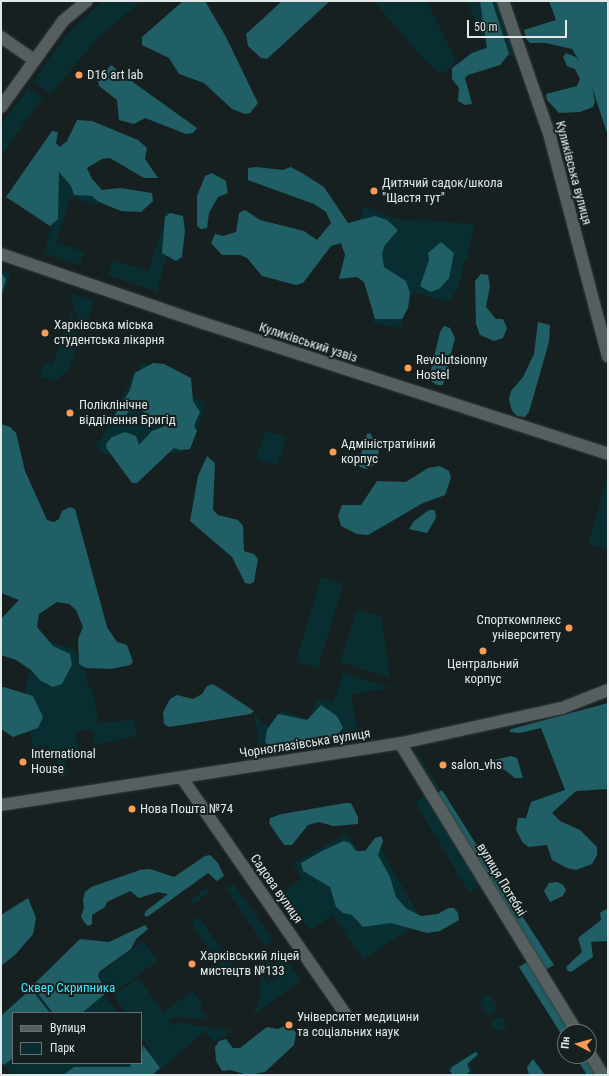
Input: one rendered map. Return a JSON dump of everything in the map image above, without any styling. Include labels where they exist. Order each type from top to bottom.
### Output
[{"type":"street","points":[[1,107],[63,21],[86,1]]},
{"type":"street","name":"Куликівська вулиця","points":[[503,1],[550,137],[608,356]]},
{"type":"street","points":[[1,37],[34,60]]},
{"type":"street","name":"Куликівський узвіз","points":[[1,254],[204,323],[608,454]]},
{"type":"street","name":"Чорноглазівська вулиця","points":[[1,805],[400,743],[562,708],[608,690]]},
{"type":"street","name":"вулиця Потебні","points":[[400,743],[572,1024]]},
{"type":"street","name":"Садова вулиця","points":[[182,778],[347,1016]]},
{"type":"street","points":[[596,1064],[603,1075]]},
{"type":"green space","points":[[102,1],[141,1],[96,40],[51,94],[33,82],[66,35]]},
{"type":"green space","points":[[183,1],[205,1],[226,37],[258,103],[250,113],[245,114],[232,109],[204,83],[179,74],[169,58],[142,45],[142,37]]},
{"type":"green space","points":[[282,1],[330,1],[267,59],[261,58],[248,46],[246,34]]},
{"type":"green space","points":[[374,1],[427,1],[456,61],[448,70],[440,74],[424,60]]},
{"type":"green space","points":[[466,1],[496,1],[515,54],[473,71],[467,55],[487,46]]},
{"type":"green space","points":[[480,1],[492,1],[509,54],[500,65],[468,75],[465,78],[472,104],[465,105],[458,101],[459,88],[452,79],[452,68],[472,53],[487,48]]},
{"type":"green space","points":[[549,1],[608,1],[608,136],[592,87],[595,101],[593,107],[580,112],[559,113],[547,100],[546,94],[577,86],[580,79],[575,69],[567,66],[563,57],[566,53],[576,57],[581,64],[572,49],[546,43],[530,43],[526,39],[524,30],[556,20]]},
{"type":"green space","points":[[111,65],[197,128],[193,133],[186,134],[145,118],[134,124],[119,120],[117,100],[99,86],[98,80]]},
{"type":"green space","points":[[28,88],[43,97],[1,156],[1,125]]},
{"type":"green space","points":[[77,120],[92,121],[138,140],[147,148],[145,159],[158,178],[144,178],[110,158],[102,159],[87,168],[92,179],[102,190],[120,188],[152,193],[153,201],[141,212],[121,211],[99,202],[92,196],[74,195],[71,186],[59,172],[58,219],[50,226],[6,197],[52,131],[58,132],[56,143],[60,147],[67,141]]},
{"type":"green space","points":[[257,167],[282,170],[291,167],[302,173],[324,187],[348,223],[375,216],[387,220],[398,230],[385,245],[382,254],[384,267],[406,281],[410,293],[408,308],[402,319],[375,319],[364,282],[357,277],[339,279],[345,255],[341,243],[331,246],[303,283],[296,285],[262,276],[247,258],[240,255],[222,255],[211,243],[215,234],[223,236],[236,232],[239,213],[245,210],[260,220],[304,231],[317,240],[331,223],[326,212],[314,204],[248,180],[248,168]]},
{"type":"green space","points":[[58,171],[71,186],[74,195],[92,196],[99,202],[96,205],[71,197],[56,242],[84,252],[79,265],[44,253],[52,224],[58,219]]},
{"type":"green space","points":[[212,173],[226,181],[228,193],[218,197],[209,213],[207,228],[201,229],[197,226],[197,196],[205,176]]},
{"type":"green space","points":[[365,206],[397,219],[474,224],[467,260],[465,260],[458,288],[449,302],[413,292],[401,328],[373,323],[378,281],[341,270]]},
{"type":"green space","points":[[165,211],[177,214],[157,292],[108,275],[113,260],[148,271],[164,224]]},
{"type":"green space","points":[[170,213],[183,216],[185,231],[182,257],[176,261],[162,253],[165,217]]},
{"type":"green space","points":[[441,242],[454,253],[449,278],[439,289],[430,292],[420,286],[429,260],[428,253]]},
{"type":"green space","points":[[1,270],[11,273],[1,302]]},
{"type":"green space","points":[[1,273],[6,279],[1,296]]},
{"type":"green space","points":[[481,274],[488,275],[490,286],[486,307],[496,319],[503,319],[507,328],[503,338],[494,341],[480,335],[476,324],[475,281]]},
{"type":"green space","points":[[70,293],[94,300],[83,336]]},
{"type":"green space","points":[[71,311],[79,343],[68,371],[55,381],[39,376],[45,362],[53,364]]},
{"type":"green space","points":[[538,322],[550,325],[549,342],[529,412],[525,417],[517,416],[512,411],[509,399],[511,391],[523,377],[534,354]]},
{"type":"green space","points":[[444,326],[450,328],[455,338],[443,385],[437,385],[432,382],[430,374],[440,332]]},
{"type":"green space","points":[[141,362],[189,378],[193,398],[206,403],[195,434],[181,452],[131,457],[112,450],[108,457],[94,445],[101,439],[129,385],[134,370],[138,371]]},
{"type":"green space","points":[[153,363],[164,364],[191,378],[193,401],[200,412],[194,426],[197,431],[190,449],[181,450],[174,448],[137,483],[132,483],[107,449],[106,444],[112,437],[125,432],[136,436],[139,445],[152,431],[168,425],[175,419],[171,415],[152,419],[136,405],[131,408],[119,425],[112,425],[113,418],[130,390],[135,373]]},
{"type":"green space","points":[[1,424],[10,427],[16,433],[25,471],[47,520],[54,522],[59,519],[62,511],[70,507],[75,509],[107,627],[117,642],[127,645],[133,662],[130,665],[111,669],[86,668],[79,664],[78,639],[83,627],[76,610],[69,604],[57,602],[39,614],[37,627],[53,646],[70,654],[72,665],[62,684],[53,687],[41,681],[31,670],[16,660],[1,655],[1,619],[19,600],[1,593]]},
{"type":"green space","points":[[266,430],[287,438],[277,466],[256,459]]},
{"type":"green space","points":[[370,433],[379,449],[376,464],[366,469],[360,467],[352,458],[353,455],[361,454],[367,434]]},
{"type":"green space","points":[[207,456],[215,463],[213,510],[218,515],[238,520],[243,526],[244,551],[254,554],[258,559],[254,582],[250,584],[245,583],[232,557],[190,521],[198,476]]},
{"type":"green space","points":[[440,466],[449,471],[451,478],[445,495],[423,503],[368,535],[357,534],[341,526],[338,515],[342,505],[361,505],[377,481],[406,482],[428,468]]},
{"type":"green space","points":[[608,480],[608,549],[588,544]]},
{"type":"green space","points":[[429,510],[435,510],[436,518],[427,533],[409,529],[414,521]]},
{"type":"green space","points":[[321,577],[343,584],[318,668],[296,662]]},
{"type":"green space","points":[[357,609],[381,616],[390,678],[340,662]]},
{"type":"green space","points":[[48,641],[73,649],[76,652],[85,669],[87,681],[94,695],[98,724],[134,719],[137,736],[95,745],[92,729],[75,732],[80,755],[65,758],[68,777],[60,778],[56,755],[50,756],[48,746],[33,748],[25,691],[29,674]]},
{"type":"green space","points":[[343,673],[391,688],[351,694],[359,742],[261,756],[254,714],[267,727],[282,711],[310,720],[317,698],[333,703]]},
{"type":"green space","points":[[213,684],[254,711],[251,714],[169,727],[164,724],[163,712],[170,699],[177,695],[193,699],[202,694],[207,686]]},
{"type":"green space","points":[[4,687],[33,696],[43,717],[38,728],[13,737],[1,729],[1,688]]},
{"type":"green space","points":[[608,703],[608,789],[576,791],[552,813],[560,821],[580,830],[597,847],[597,855],[592,864],[576,870],[567,868],[552,860],[547,845],[529,847],[523,843],[516,830],[518,818],[526,818],[531,802],[565,790],[541,728],[520,733],[509,732],[511,729]]},
{"type":"green space","points":[[321,705],[337,716],[343,728],[335,737],[270,746],[265,742],[267,730],[278,714],[307,720]]},
{"type":"green space","points":[[418,754],[440,789],[435,792],[413,757]]},
{"type":"green space","points":[[511,756],[517,758],[523,778],[515,778],[505,770],[493,766],[494,760]]},
{"type":"green space","points":[[442,790],[554,965],[542,972],[434,795]]},
{"type":"green space","points":[[428,794],[482,885],[469,893],[415,802]]},
{"type":"green space","points":[[351,803],[358,817],[358,824],[333,826],[319,822],[308,825],[292,845],[284,845],[269,823],[270,818],[282,814]]},
{"type":"green space","points":[[347,833],[362,857],[379,846],[422,921],[363,960],[333,915],[310,930],[283,891],[302,879],[293,864]]},
{"type":"green space","points":[[381,836],[383,841],[378,855],[390,877],[396,897],[407,909],[421,916],[438,914],[448,908],[454,908],[458,913],[459,920],[440,931],[427,933],[391,923],[363,927],[352,915],[343,913],[336,907],[330,887],[303,871],[301,863],[344,841],[350,843],[356,851],[365,851],[375,838]]},
{"type":"green space","points":[[210,855],[218,863],[224,876],[217,881],[208,873],[147,917],[144,915],[146,911],[168,894],[158,892],[139,898],[130,891],[107,902],[105,907],[92,915],[92,924],[88,926],[84,922],[81,916],[84,908],[83,900],[85,892],[91,887],[140,870],[150,869],[174,877],[205,856]]},
{"type":"green space","points":[[557,882],[563,885],[566,890],[563,896],[550,902],[544,891],[549,883]]},
{"type":"green space","points":[[234,884],[273,940],[265,947],[226,888]]},
{"type":"green space","points":[[207,888],[210,892],[193,904],[190,900]]},
{"type":"green space","points":[[28,898],[36,918],[33,934],[16,954],[1,966],[1,915]]},
{"type":"green space","points":[[606,909],[608,912],[608,941],[591,942],[593,957],[571,972],[568,971],[566,967],[582,952],[578,938],[601,920],[600,913]]},
{"type":"green space","points":[[199,917],[237,971],[228,977],[191,923]]},
{"type":"green space","name":"Сквер Скрипника","points":[[145,925],[148,929],[136,939],[131,949],[99,972],[98,976],[107,992],[83,1012],[52,1012],[32,986],[80,939],[109,942]]},
{"type":"green space","points":[[143,941],[158,961],[112,994],[98,975]]},
{"type":"green space","points":[[278,948],[301,981],[253,1015],[259,1000],[261,974],[268,984],[282,972],[270,956]]},
{"type":"green space","name":"Сквер Скрипника","points":[[71,952],[117,1012],[12,1012],[12,1064],[142,1064],[142,1045],[147,1052],[150,1050],[142,1038],[142,1012],[124,1012],[113,995],[139,978],[163,1012],[193,991],[203,1006],[200,1008],[207,1019],[177,1017],[168,1020],[172,1025],[181,1022],[214,1029],[234,1029],[215,1042],[205,1031],[154,1075],[13,1075],[1,1061],[1,1015]]},
{"type":"green space","points":[[269,959],[278,972],[269,980],[262,972]]},
{"type":"green space","points":[[530,960],[570,1024],[557,1024],[557,1027],[519,967]]},
{"type":"green space","points":[[31,989],[49,1012],[12,1012],[12,1059],[4,1065],[1,1062],[1,1016]]},
{"type":"green space","points":[[490,994],[499,1009],[487,1016],[479,1001]]},
{"type":"green space","points":[[496,1017],[502,1017],[506,1021],[506,1027],[502,1031],[496,1031],[492,1027],[492,1021]]},
{"type":"green space","points":[[289,1024],[296,1033],[294,1045],[265,1072],[248,1075],[230,1070],[222,1071],[216,1061],[215,1047],[219,1041],[226,1039],[233,1048],[240,1048],[267,1027],[278,1029]]},
{"type":"green space","points":[[143,1045],[160,1068],[152,1075],[63,1075],[74,1067],[130,1067],[131,1064],[142,1064]]},
{"type":"green space","points":[[476,1050],[480,1056],[469,1063],[474,1071],[467,1075],[452,1075],[448,1069]]},
{"type":"green space","points":[[476,1052],[478,1054],[467,1064],[470,1071],[466,1075],[453,1075],[450,1071],[452,1067]]},
{"type":"green space","points":[[533,1059],[545,1075],[529,1075],[527,1067]]},
{"type":"green space","points":[[580,1064],[594,1064],[602,1075],[587,1075]]},
{"type":"place","name":"D16 art lab","points":[[79,75]]},
{"type":"place","name":"Дитячий садок/школа \"Щастя тут\"","points":[[374,191]]},
{"type":"place","name":"Харківська міська студентська лікарня","points":[[45,333]]},
{"type":"place","name":"Revolutsionny Hostel","points":[[408,368]]},
{"type":"place","name":"Поліклінічне відділення Бригід","points":[[70,413]]},
{"type":"place","name":"Адміністратиіний корпус","points":[[333,452]]},
{"type":"place","name":"Спорткомплекс університету","points":[[569,628]]},
{"type":"place","name":"Центральний корпус","points":[[483,651]]},
{"type":"place","name":"International House","points":[[23,762]]},
{"type":"place","name":"salon_vhs","points":[[443,765]]},
{"type":"place","name":"Нова Пошта №74","points":[[132,809]]},
{"type":"place","name":"Харківський ліцей мистецтв №133","points":[[192,964]]},
{"type":"place","name":"Університет медицини та соціальних наук","points":[[289,1025]]}]
